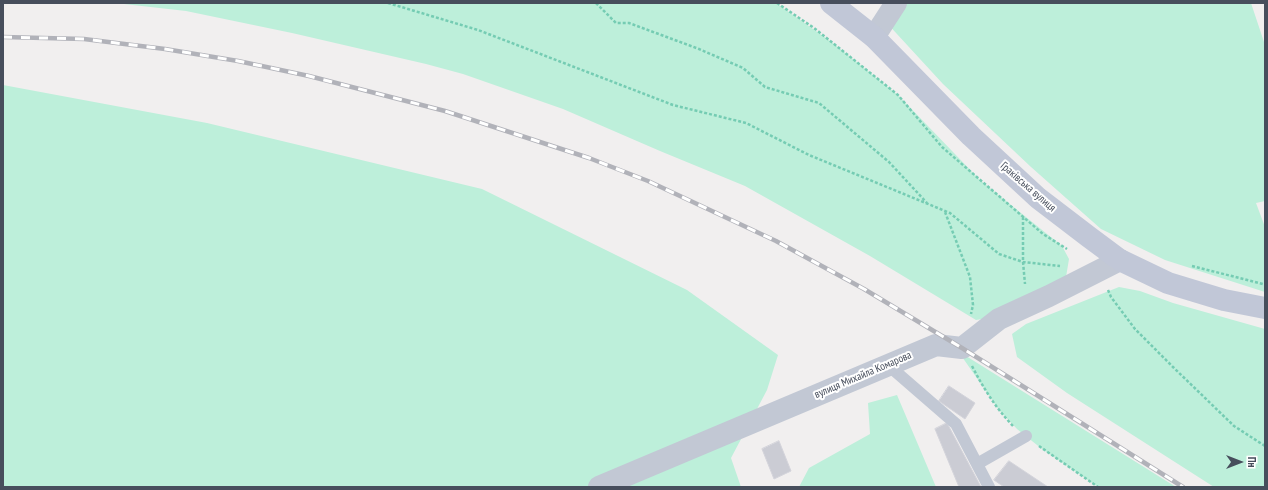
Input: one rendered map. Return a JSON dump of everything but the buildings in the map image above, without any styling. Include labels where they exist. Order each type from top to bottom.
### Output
[{"type":"street","name":"Граківська вулиця","points":[[831,3],[874,37],[971,136],[1038,198],[1120,260],[1168,283],[1224,300],[1265,308]]},
{"type":"street","points":[[874,37],[896,3]]},
{"type":"street","points":[[966,356],[999,319],[1120,260]]},
{"type":"street","name":"вулиця Михайла Комарова","points":[[599,487],[936,345],[966,356]]},
{"type":"lane","points":[[888,364],[956,424],[989,487]]},
{"type":"lane","points":[[977,464],[1026,436]]},
{"type":"path","points":[[388,3],[478,30],[673,105],[746,123],[809,155],[950,213],[999,254],[1023,262]]},
{"type":"path","points":[[596,3],[616,22],[629,22],[699,49],[743,68],[765,87],[819,103],[889,162],[929,205]]},
{"type":"path","points":[[777,3],[814,28],[898,96],[942,146],[1043,234],[1069,250]]},
{"type":"path","points":[[945,211],[970,277],[973,305],[967,330],[966,356],[982,385],[999,410],[1015,427],[1042,449],[1098,487]]},
{"type":"path","points":[[1023,216],[1023,262],[1027,306]]},
{"type":"path","points":[[1188,265],[1265,284]]},
{"type":"path","points":[[1100,271],[1111,297],[1135,329],[1234,426],[1265,446]]},
{"type":"green space","points":[[115,3],[776,3],[833,43],[898,95],[980,180],[1062,246],[1069,259],[1065,283],[994,317],[976,320],[870,256],[745,186],[563,109],[463,74],[426,64],[292,33],[186,11]]},
{"type":"green space","points":[[899,3],[1251,3],[1265,45],[1265,201],[1256,203],[1265,227],[1265,292],[1165,260],[1101,229],[1031,167],[943,84],[885,21]]},
{"type":"green space","points":[[3,85],[207,123],[482,189],[687,290],[778,355],[767,390],[731,458],[741,487],[3,487]]},
{"type":"green space","points":[[1119,287],[1140,291],[1173,303],[1265,329],[1265,487],[1214,487],[1067,393],[1017,357],[1012,334],[1026,324]]},
{"type":"green space","points":[[958,351],[1176,487],[1098,487],[1042,449],[1017,429],[999,410]]},
{"type":"green space","points":[[897,395],[936,487],[799,487],[809,468],[870,434],[868,403]]},
{"type":"railway","points":[[3,37],[84,39],[165,49],[238,61],[309,76],[445,111],[589,158],[648,181],[776,241],[864,289],[962,348],[1183,487]]}]
